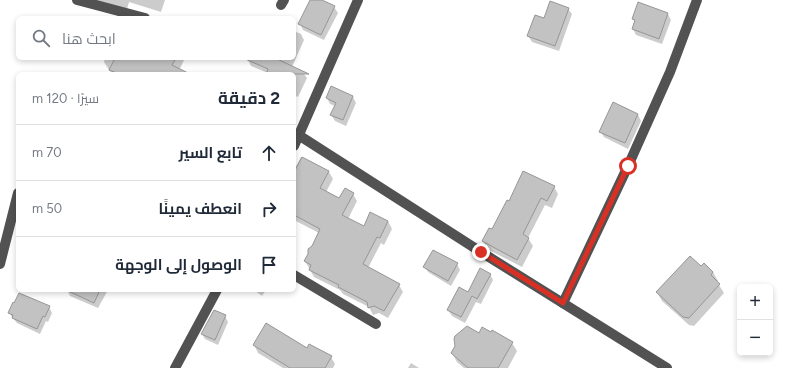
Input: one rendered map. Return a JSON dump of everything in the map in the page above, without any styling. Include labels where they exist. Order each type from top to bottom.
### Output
[{"type":"street","points":[[77,0],[137,16]]},
{"type":"street","points":[[296,143],[358,0]]},
{"type":"street","points":[[563,303],[628,166],[663,86],[697,0]]},
{"type":"street","points":[[300,136],[667,368]]},
{"type":"street","points":[[0,264],[16,201]]},
{"type":"street","points":[[296,276],[376,324]]},
{"type":"street","points":[[175,368],[216,292]]},
{"type":"street","points":[[647,368],[652,359]]},
{"type":"building","points":[[310,0],[322,0],[335,6],[321,35],[298,24]]},
{"type":"building","points":[[550,1],[569,8],[555,46],[527,36],[535,15],[544,18]]},
{"type":"building","points":[[638,2],[668,13],[659,39],[632,29],[635,20],[632,19]]},
{"type":"building","points":[[114,60],[175,60],[172,65],[186,72],[114,72],[109,70]]},
{"type":"building","points":[[248,60],[279,60],[309,74],[296,74],[296,72],[267,72],[268,69]]},
{"type":"building","points":[[331,86],[353,96],[343,120],[330,115],[336,103],[326,98]]},
{"type":"building","points":[[613,102],[638,114],[625,143],[599,132]]},
{"type":"building","points":[[302,157],[329,171],[320,188],[339,198],[345,188],[354,193],[342,215],[364,226],[370,212],[388,221],[380,238],[377,237],[363,264],[400,284],[384,311],[374,306],[368,308],[367,302],[338,287],[339,285],[309,270],[311,265],[304,261],[308,254],[308,249],[312,246],[320,229],[296,216],[296,168]]},
{"type":"building","points":[[523,171],[555,186],[547,201],[541,198],[523,234],[529,238],[517,260],[482,241],[489,228],[492,229],[507,200],[509,201]]},
{"type":"building","points":[[433,250],[458,263],[448,281],[423,267]]},
{"type":"building","points":[[690,256],[701,266],[704,263],[713,272],[711,275],[720,284],[689,318],[683,317],[656,292]]},
{"type":"building","points":[[480,268],[491,274],[477,299],[472,296],[461,317],[447,310],[459,287],[468,292]]},
{"type":"building","points":[[70,292],[99,292],[94,303]]},
{"type":"building","points":[[19,293],[50,306],[37,329],[12,318],[13,315],[8,313]]},
{"type":"building","points":[[214,310],[226,315],[215,340],[201,334]]},
{"type":"building","points":[[266,323],[307,348],[309,344],[332,356],[325,368],[290,368],[253,345]]},
{"type":"building","points":[[467,326],[479,333],[482,327],[491,332],[492,330],[513,342],[498,368],[468,368],[451,353],[455,346],[455,336]]},
{"type":"route","points":[[481,252],[563,303],[628,166]]}]
